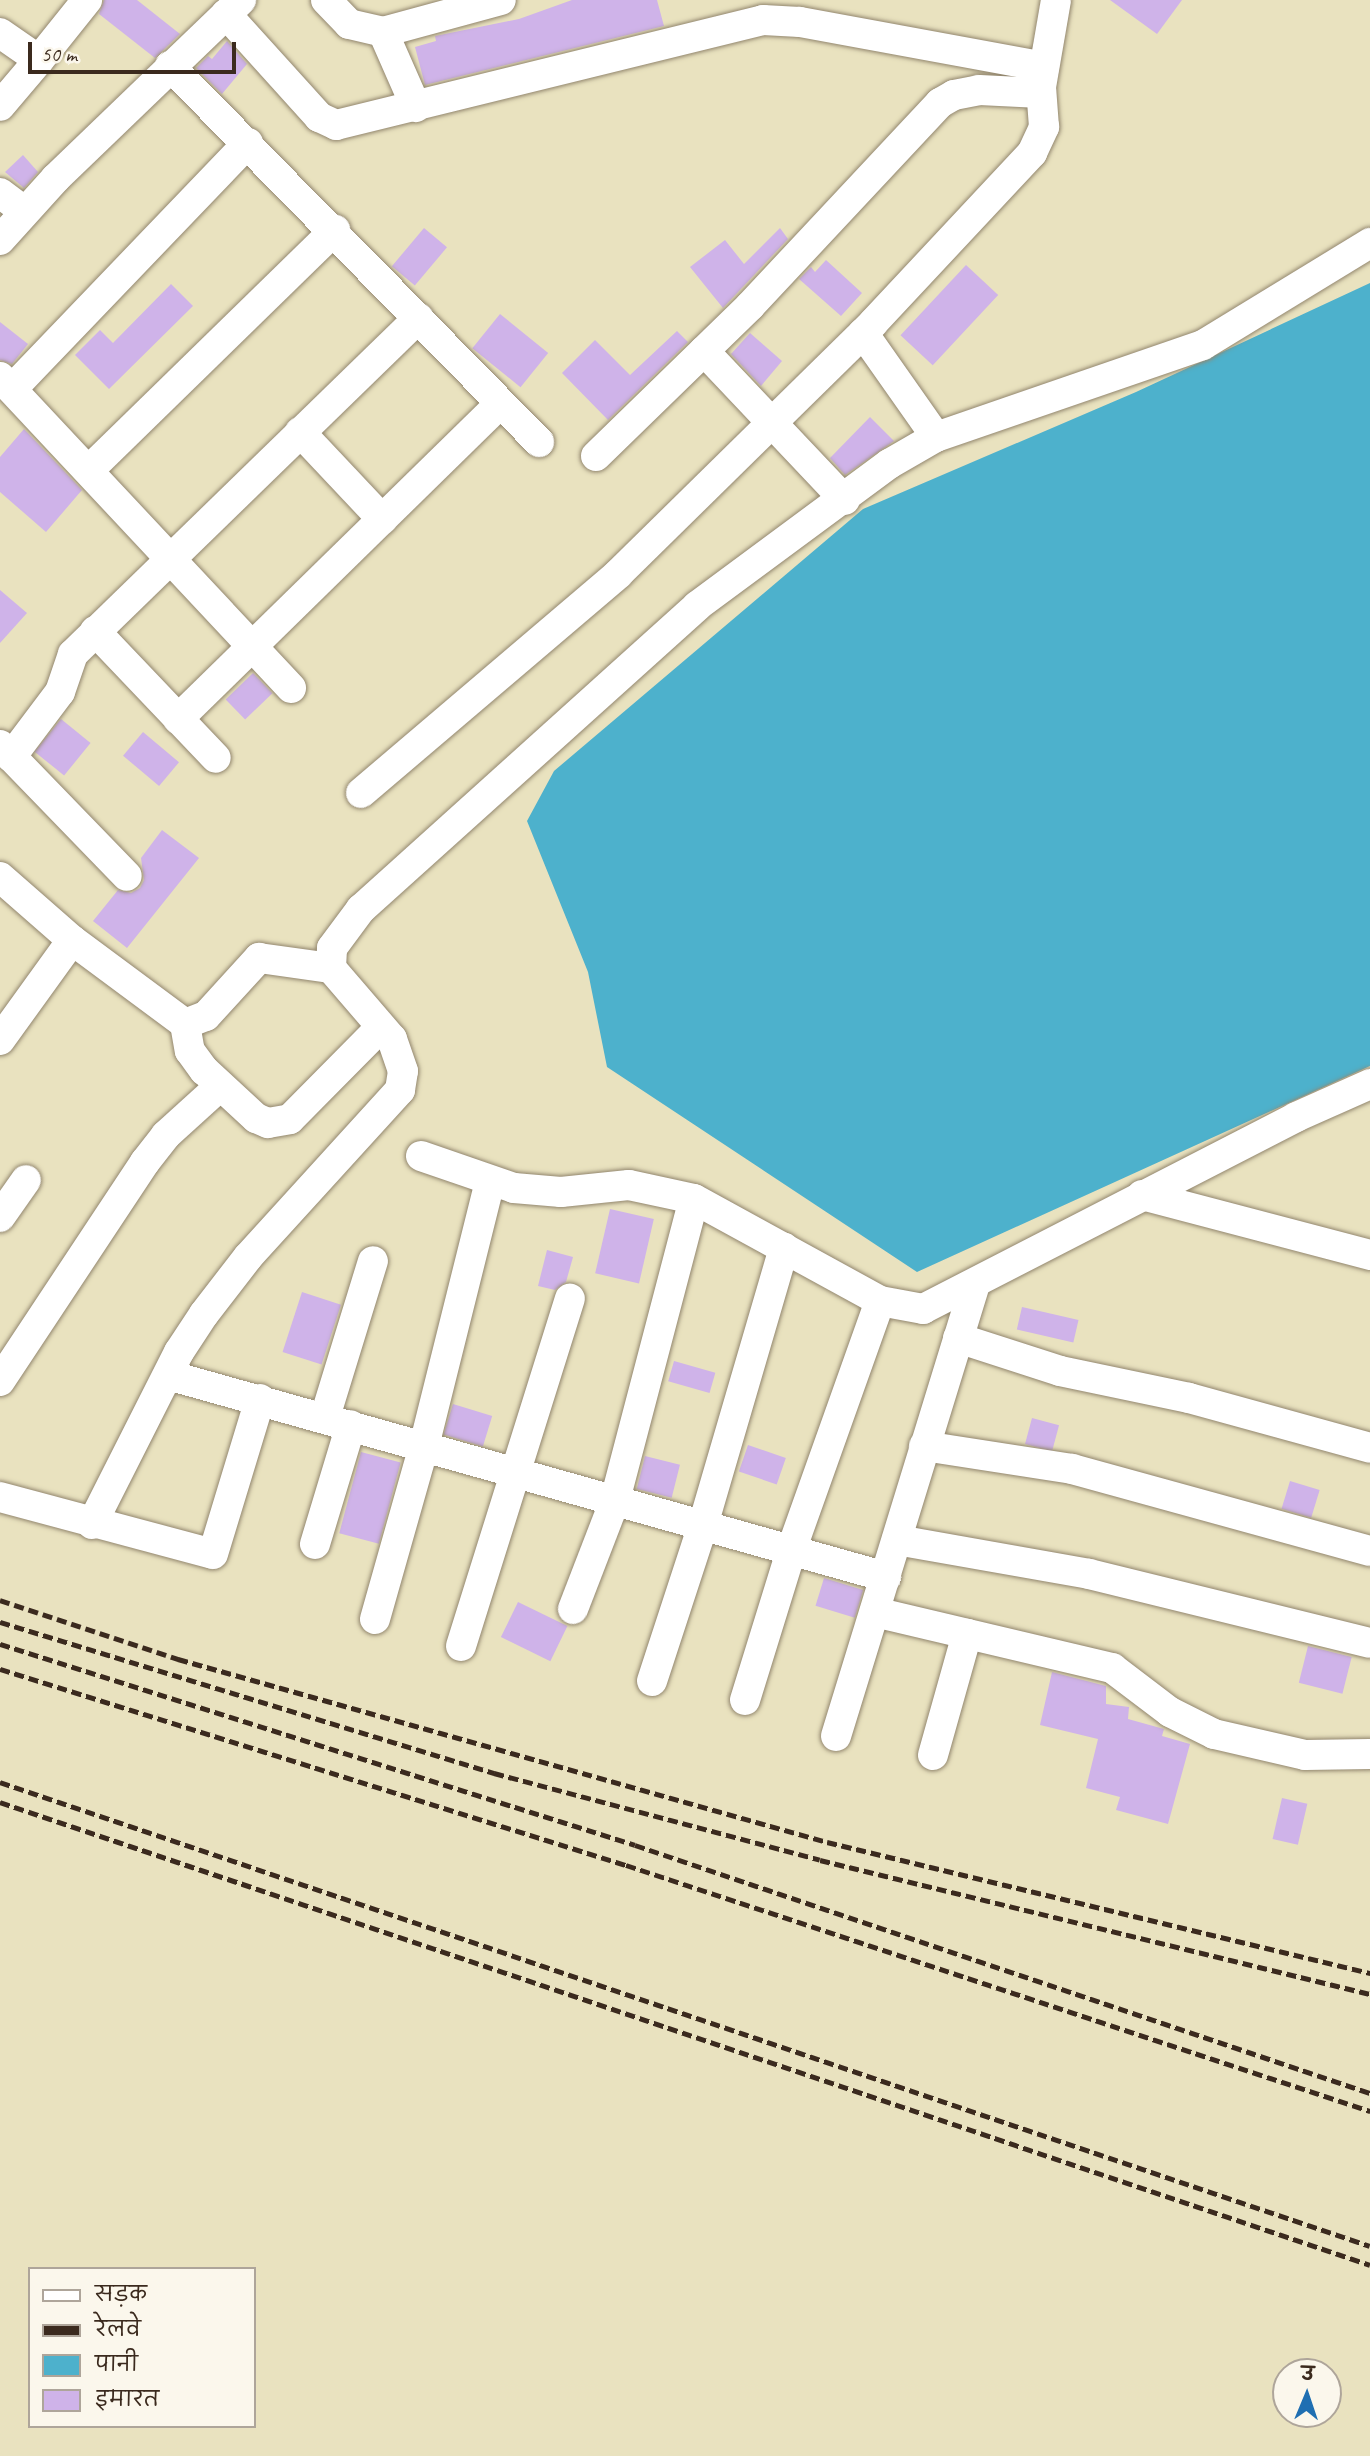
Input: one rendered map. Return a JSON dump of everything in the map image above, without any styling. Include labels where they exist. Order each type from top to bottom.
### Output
[{"type":"street","points":[[0,106],[87,0]]},
{"type":"street","points":[[326,0],[349,24],[383,32],[501,0]]},
{"type":"street","points":[[361,793],[618,574],[863,333],[1032,153],[1044,127],[1042,80],[1056,0]]},
{"type":"street","points":[[0,240],[24,211],[233,7],[325,123],[353,123],[763,20],[800,22],[1042,80]]},
{"type":"street","points":[[383,32],[416,107]]},
{"type":"street","points":[[0,33],[38,60]]},
{"type":"street","points":[[170,66],[335,230],[499,405],[539,442]]},
{"type":"street","points":[[596,456],[704,351],[940,103],[954,95],[1042,80]]},
{"type":"street","points":[[248,143],[6,383],[291,688]]},
{"type":"street","points":[[0,193],[24,211]]},
{"type":"street","points":[[89,470],[335,230]]},
{"type":"street","points":[[331,968],[332,948],[342,931],[398,874],[697,606],[845,500],[890,464],[936,437],[1203,345],[1370,243]]},
{"type":"street","points":[[127,876],[6,751],[60,692],[68,660],[95,631],[418,318]]},
{"type":"street","points":[[863,333],[936,437]]},
{"type":"street","points":[[704,351],[845,500]]},
{"type":"street","points":[[178,719],[499,405]]},
{"type":"street","points":[[300,432],[382,519]]},
{"type":"street","points":[[95,631],[216,758]]},
{"type":"street","points":[[0,877],[72,940],[185,1024],[194,1058],[220,1086],[261,1121],[285,1121],[381,1027]]},
{"type":"street","points":[[0,1040],[72,940]]},
{"type":"street","points":[[92,1524],[167,1375],[204,1314],[248,1257],[393,1102],[402,1071],[400,1055],[381,1027],[331,968],[259,958],[206,1016],[185,1024]]},
{"type":"street","points":[[421,1156],[490,1182],[561,1192],[629,1185],[694,1199],[880,1301],[923,1309],[975,1285],[1142,1195],[1370,1084]]},
{"type":"street","points":[[0,1381],[145,1163],[166,1135],[220,1086]]},
{"type":"street","points":[[0,1217],[26,1181]]},
{"type":"street","points":[[375,1619],[425,1446],[490,1182]]},
{"type":"street","points":[[1142,1195],[1370,1255]]},
{"type":"street","points":[[573,1609],[615,1500],[694,1199]]},
{"type":"street","points":[[652,1681],[703,1525],[783,1248]]},
{"type":"street","points":[[315,1544],[338,1421],[373,1261]]},
{"type":"street","points":[[836,1736],[975,1285]]},
{"type":"street","points":[[461,1646],[518,1472],[569,1299]]},
{"type":"street","points":[[745,1700],[792,1548],[880,1301]]},
{"type":"street","points":[[958,1338],[1060,1371],[1189,1398],[1370,1448]]},
{"type":"street","points":[[167,1375],[792,1548],[886,1577]]},
{"type":"street","points":[[0,1497],[92,1524],[212,1554],[260,1399]]},
{"type":"street","points":[[924,1446],[1072,1469],[1370,1550]]},
{"type":"street","points":[[897,1540],[1089,1574],[1370,1643]]},
{"type":"street","points":[[875,1612],[1112,1668],[1170,1712],[1214,1734],[1305,1755],[1370,1754]]},
{"type":"street","points":[[933,1755],[967,1634]]},
{"type":"water","points":[[1370,283],[1370,1066],[917,1272],[607,1067],[588,972],[527,821],[554,771],[863,509],[1136,392]]},
{"type":"building","points":[[104,0],[137,0],[180,34],[155,58],[99,14]]},
{"type":"building","points":[[572,0],[657,0],[664,26],[425,85],[415,47],[436,41],[435,36],[519,19]]},
{"type":"building","points":[[1110,0],[1182,0],[1157,34]]},
{"type":"building","points":[[227,41],[247,64],[222,94],[196,68],[208,56],[212,59]]},
{"type":"building","points":[[23,155],[38,172],[24,188],[5,172]]},
{"type":"building","points":[[424,228],[447,247],[415,286],[392,266]]},
{"type":"building","points":[[780,228],[788,239],[723,308],[690,267],[725,240],[744,264]]},
{"type":"building","points":[[826,260],[862,293],[841,316],[799,279],[811,267],[815,272]]},
{"type":"building","points":[[966,265],[998,295],[933,365],[901,335]]},
{"type":"building","points":[[171,284],[193,306],[109,389],[75,355],[100,330],[113,343]]},
{"type":"building","points":[[500,314],[548,353],[520,387],[472,348]]},
{"type":"building","points":[[0,322],[28,344],[12,364],[0,360]]},
{"type":"building","points":[[677,331],[688,342],[608,420],[562,373],[595,340],[630,375]]},
{"type":"building","points":[[750,333],[782,361],[761,386],[731,354]]},
{"type":"building","points":[[870,417],[894,441],[845,475],[830,458]]},
{"type":"building","points":[[24,429],[82,490],[46,532],[0,492],[0,457]]},
{"type":"building","points":[[0,590],[27,613],[0,643]]},
{"type":"building","points":[[253,673],[272,693],[245,720],[226,699]]},
{"type":"building","points":[[61,719],[91,743],[64,776],[35,752]]},
{"type":"building","points":[[143,732],[179,762],[159,786],[123,756]]},
{"type":"building","points":[[162,830],[199,858],[127,948],[93,921],[118,890],[131,893],[140,888],[144,880],[141,858]]},
{"type":"building","points":[[610,1209],[654,1219],[639,1283],[595,1273]]},
{"type":"building","points":[[547,1250],[573,1257],[566,1282],[555,1290],[538,1286]]},
{"type":"building","points":[[302,1292],[341,1305],[322,1365],[283,1352]]},
{"type":"building","points":[[1022,1307],[1079,1320],[1073,1342],[1017,1329]]},
{"type":"building","points":[[674,1361],[715,1373],[710,1393],[668,1381]]},
{"type":"building","points":[[453,1404],[492,1416],[483,1447],[444,1435]]},
{"type":"building","points":[[1032,1418],[1059,1425],[1052,1451],[1025,1444]]},
{"type":"building","points":[[748,1445],[786,1458],[777,1484],[739,1471]]},
{"type":"building","points":[[361,1452],[401,1463],[379,1544],[339,1533]]},
{"type":"building","points":[[645,1456],[680,1465],[672,1498],[637,1489]]},
{"type":"building","points":[[1290,1481],[1320,1490],[1311,1518],[1282,1509]]},
{"type":"building","points":[[824,1578],[863,1590],[855,1618],[816,1606]]},
{"type":"building","points":[[518,1602],[567,1626],[550,1661],[501,1637]]},
{"type":"building","points":[[1308,1646],[1352,1657],[1342,1694],[1299,1683]]},
{"type":"building","points":[[1052,1672],[1106,1686],[1106,1704],[1129,1707],[1128,1719],[1164,1729],[1162,1736],[1190,1744],[1168,1824],[1116,1810],[1120,1797],[1086,1788],[1098,1739],[1040,1725]]},
{"type":"building","points":[[1282,1798],[1307,1804],[1298,1845],[1273,1839]]},
{"type":"railway","points":[[0,1600],[178,1659],[827,1842],[1370,1973]]},
{"type":"railway","points":[[0,1622],[494,1773],[820,1860],[1370,1994]]},
{"type":"railway","points":[[0,1644],[635,1845],[1370,2093]]},
{"type":"railway","points":[[0,1669],[626,1865],[1370,2111]]},
{"type":"railway","points":[[0,1782],[1370,2246]]},
{"type":"railway","points":[[0,1802],[1370,2265]]}]
